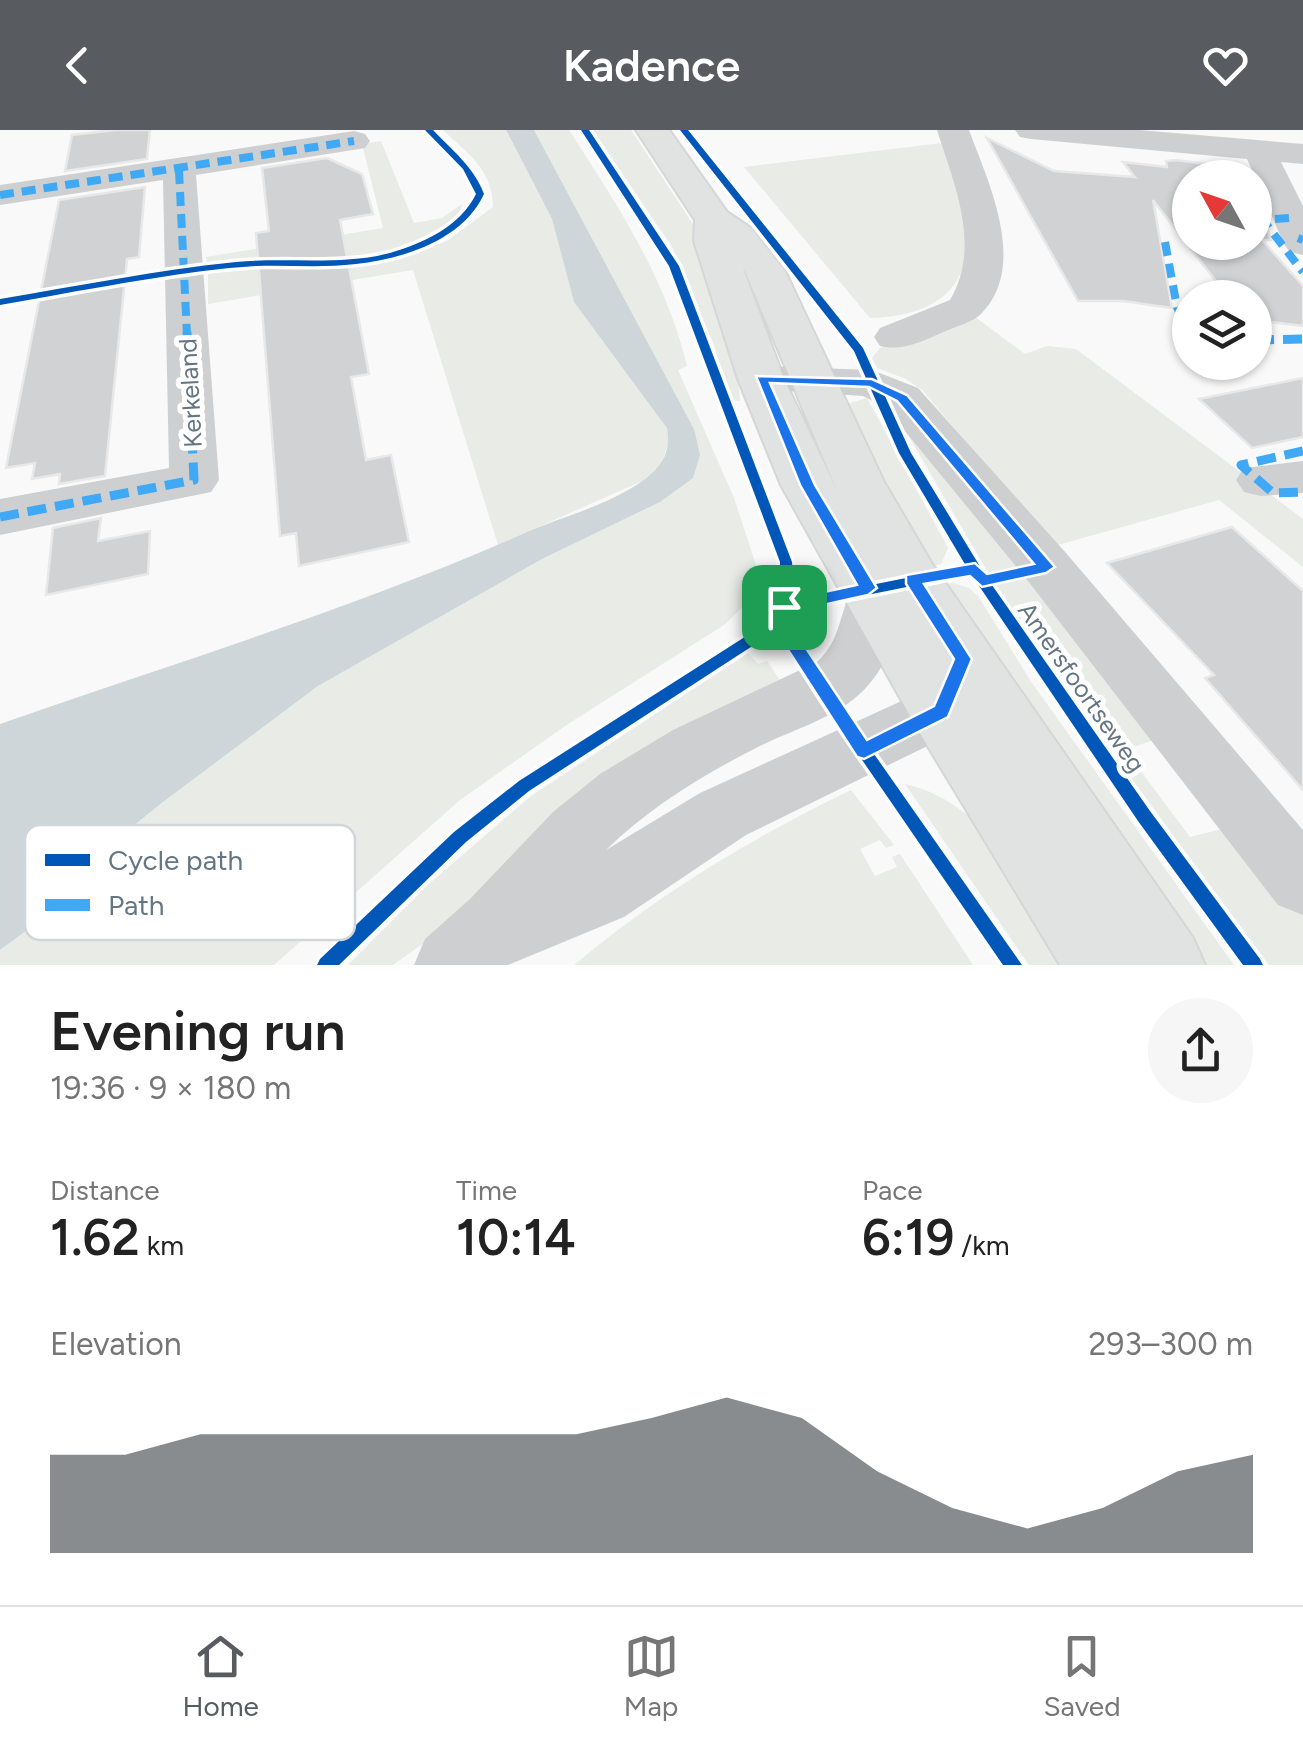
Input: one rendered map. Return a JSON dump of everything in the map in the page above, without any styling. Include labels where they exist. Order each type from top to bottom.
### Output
[{"type":"main road","points":[[652,130],[714,220],[738,237],[765,271],[858,482],[912,580],[952,685],[1104,965]]},
{"type":"main road","points":[[714,220],[713,241],[761,379],[808,485],[874,598],[952,685],[1166,965]]},
{"type":"street","points":[[895,337],[966,308],[983,274],[984,232],[952,130]]},
{"type":"street","points":[[1030,130],[1176,137],[1303,154]]},
{"type":"street","points":[[0,196],[354,141]]},
{"type":"street","points":[[1260,150],[1303,244]]},
{"type":"street","name":"Kerkeland","points":[[0,518],[194,480],[179,170]]},
{"type":"street","name":"Amersfoortseweg","points":[[761,379],[872,383],[902,398],[1046,567],[1303,882]]},
{"type":"street","points":[[467,953],[563,844],[623,794],[727,733],[822,688],[848,669],[867,636],[874,598]]},
{"type":"street","points":[[467,953],[599,893],[723,814],[952,685]]},
{"type":"shaded area","points":[[443,130],[506,130],[552,219],[574,302],[654,408],[667,428],[669,440],[662,464],[642,481],[498,545],[413,270],[208,304],[208,273],[237,268],[356,265],[447,241],[493,207],[484,173]]},
{"type":"shaded area","points":[[506,130],[534,130],[694,429],[700,455],[693,478],[660,502],[542,559],[318,686],[134,825],[25,825],[25,932],[0,950],[0,724],[266,633],[463,560],[603,503],[632,488],[661,463],[667,451],[667,428],[574,302],[552,219]]},
{"type":"shaded area","points":[[534,130],[569,130],[622,215],[667,303],[687,366],[678,370],[734,498],[759,574],[746,604],[724,625],[568,724],[460,800],[355,893],[355,825],[134,825],[318,686],[542,559],[660,502],[694,429]]},
{"type":"shaded area","points":[[592,130],[631,130],[698,232],[736,351],[740,401],[730,400],[714,345],[671,245]]},
{"type":"shaded area","points":[[381,141],[414,223],[442,218],[462,204],[458,218],[410,244],[378,255],[207,265],[206,257],[383,228],[362,144]]},
{"type":"shaded area","points":[[942,143],[964,205],[965,261],[955,283],[937,301],[909,313],[870,318],[744,167]]},
{"type":"shaded area","points":[[971,314],[1025,354],[1047,346],[1076,349],[1303,519],[1303,567],[1219,500],[1054,546],[923,391],[906,379],[877,368],[872,358],[880,348]]},
{"type":"shaded area","points":[[867,398],[948,548],[941,564],[924,568],[843,405]]},
{"type":"shaded area","points":[[894,411],[1026,567],[989,574]]},
{"type":"shaded area","points":[[1035,577],[1162,737],[1125,750],[1190,837],[1234,826],[1303,914],[1303,965],[1269,965],[1065,688],[995,583]]},
{"type":"shaded area","points":[[953,583],[978,596],[1032,683],[1234,965],[1184,965],[935,586]]},
{"type":"shaded area","points":[[748,653],[758,664],[767,661],[784,686],[393,965],[348,965],[430,883],[531,796]]},
{"type":"shaded area","points":[[905,784],[935,794],[986,832],[1030,884],[1087,965],[1029,965]]},
{"type":"shaded area","points":[[851,790],[894,845],[886,848],[880,840],[860,849],[875,876],[897,867],[892,857],[900,854],[973,965],[574,965],[639,914],[707,869]]},
{"type":"shaded area","points":[[25,932],[25,940],[302,940],[274,965],[0,965],[0,950]]},
{"type":"building","points":[[150,130],[147,159],[65,171],[72,135]]},
{"type":"building","points":[[987,138],[1054,171],[1135,177],[1123,162],[1167,167],[1166,161],[1172,160],[1172,224],[1153,200],[1172,308],[1123,301],[1078,301]]},
{"type":"building","points":[[327,158],[362,174],[373,214],[340,220],[369,374],[351,377],[366,460],[391,455],[409,542],[299,566],[296,533],[280,536],[256,233],[269,231],[262,168]]},
{"type":"building","points":[[145,187],[139,257],[127,259],[105,476],[59,484],[60,474],[32,479],[35,463],[6,468],[59,200]]},
{"type":"building","points":[[1272,251],[1303,286],[1303,326],[1272,322],[1272,280],[1215,280],[1200,260],[1272,260]]},
{"type":"building","points":[[1303,378],[1303,437],[1252,448],[1199,399]]},
{"type":"building","points":[[101,518],[98,541],[150,531],[148,574],[46,595],[53,528]]},
{"type":"building","points":[[1232,527],[1303,591],[1303,790],[1205,678],[1214,675],[1107,563]]},
{"type":"marked path","points":[[0,195],[354,141]]},
{"type":"marked path","points":[[0,517],[194,480],[179,170]]},
{"type":"marked path","points":[[1289,218],[1263,220],[1303,272]]},
{"type":"marked path","points":[[1298,238],[1303,240]]},
{"type":"marked path","points":[[1165,242],[1172,280]]},
{"type":"marked path","points":[[1272,340],[1303,339]]},
{"type":"marked path","points":[[1303,451],[1241,465],[1273,493],[1303,492]]},
{"type":"cycle path","points":[[0,302],[205,268],[255,263],[356,262],[419,245],[445,233],[467,216],[480,194],[466,168],[429,130]]},
{"type":"cycle path","points":[[585,130],[674,266],[786,562],[787,589],[779,622]]},
{"type":"cycle path","points":[[684,130],[859,350],[905,453],[982,581],[1144,816],[1254,965]]},
{"type":"cycle path","points":[[784,607],[975,569]]},
{"type":"cycle path","points":[[779,622],[1013,965]]},
{"type":"cycle path","points":[[355,937],[460,837],[524,786],[779,622]]},
{"type":"cycle path","points":[[326,965],[352,940]]},
{"type":"route","points":[[761,379],[872,383],[902,398],[1046,567],[982,581],[975,569],[912,580],[964,659],[941,712],[864,751],[779,622],[784,607],[868,588],[808,485],[761,379]]}]
